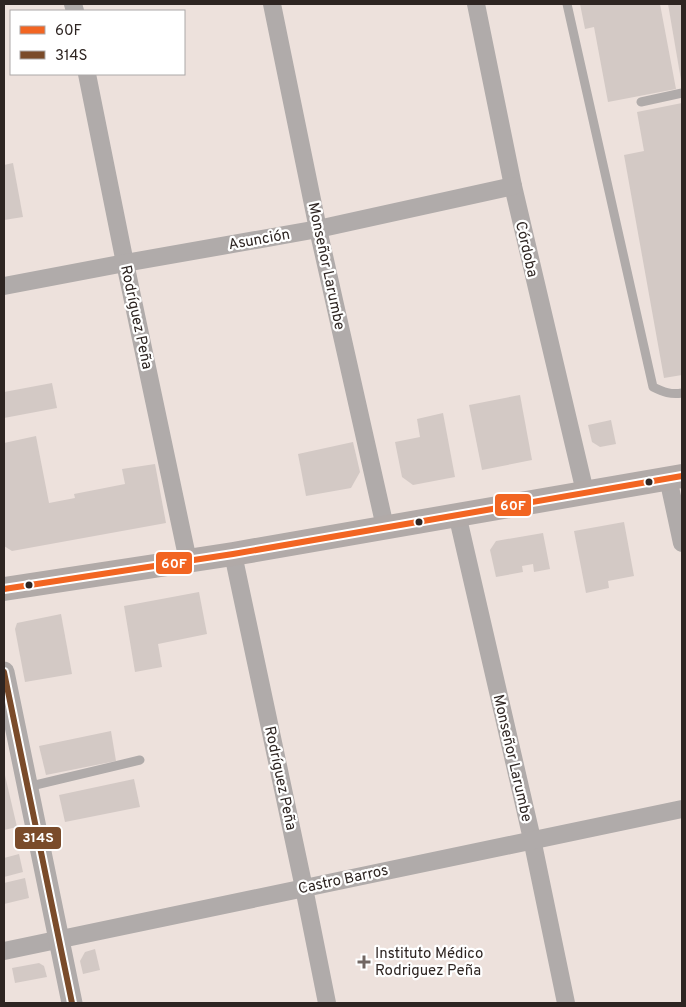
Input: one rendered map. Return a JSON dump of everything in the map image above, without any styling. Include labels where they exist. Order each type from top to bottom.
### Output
[{"type":"main road","points":[[4,589],[233,554],[675,477]]},
{"type":"street","name":"Monseñor Larumbe","points":[[272,4],[318,229],[385,527]]},
{"type":"street","name":"Córdoba","points":[[476,4],[513,186],[585,492]]},
{"type":"street","name":"Rodríguez Peña","points":[[87,75],[188,560]]},
{"type":"street","name":"Asunción","points":[[4,286],[125,262],[318,229],[513,186]]},
{"type":"street","points":[[675,477],[682,543]]},
{"type":"street","name":"Monseñor Larumbe","points":[[457,514],[532,839],[566,1003]]},
{"type":"street","name":"Rodríguez Peña","points":[[233,554],[304,888],[326,1003]]},
{"type":"street","points":[[4,672],[72,1003]]},
{"type":"street","name":"Castro Barros","points":[[4,951],[682,809]]},
{"type":"lane","points":[[567,4],[653,386],[663,393],[682,393]]},
{"type":"lane","points":[[642,102],[682,93]]},
{"type":"lane","points":[[27,787],[140,760]]},
{"type":"building","points":[[580,4],[660,4],[676,89],[608,102],[594,27],[585,29]]},
{"type":"building","points":[[668,4],[682,4],[682,80],[681,80]]},
{"type":"building","points":[[682,103],[682,375],[664,378],[624,155],[644,151],[637,112]]},
{"type":"building","points":[[13,163],[23,217],[4,220],[4,165]]},
{"type":"building","points":[[52,383],[57,408],[4,418],[4,392]]},
{"type":"building","points":[[520,395],[532,460],[482,470],[469,405]]},
{"type":"building","points":[[443,413],[455,477],[413,485],[402,477],[395,442],[420,437],[417,419]]},
{"type":"building","points":[[611,420],[616,444],[600,447],[592,442],[588,425]]},
{"type":"building","points":[[36,436],[49,503],[75,498],[74,494],[125,484],[122,469],[155,464],[166,523],[12,551],[4,546],[4,443]]},
{"type":"building","points":[[353,442],[360,472],[351,488],[306,496],[298,454]]},
{"type":"building","points":[[624,522],[634,576],[608,581],[609,588],[586,593],[574,531]]},
{"type":"building","points":[[543,533],[550,569],[534,572],[533,564],[522,566],[523,572],[496,577],[490,550],[496,541]]},
{"type":"building","points":[[199,592],[207,634],[158,644],[162,667],[135,672],[124,606]]},
{"type":"building","points":[[61,614],[72,674],[25,682],[15,629],[17,623]]},
{"type":"building","points":[[111,731],[116,761],[46,775],[39,746]]},
{"type":"building","points":[[4,771],[17,827],[4,830]]},
{"type":"building","points":[[134,779],[140,807],[65,822],[59,795]]},
{"type":"building","points":[[19,854],[23,872],[4,877],[4,858]]},
{"type":"building","points":[[25,878],[29,898],[4,904],[4,883]]},
{"type":"building","points":[[95,949],[100,970],[83,974],[80,961],[85,952]]},
{"type":"building","points":[[39,963],[44,966],[47,977],[15,983],[12,968]]},
{"type":"transit line","name":"60F","points":[[4,589],[233,554],[682,476]]},
{"type":"transit line","name":"314S","points":[[4,672],[72,1003]]},
{"type":"place","name":"Instituto Médico Rodriguez Peña","points":[[364,962]]}]
